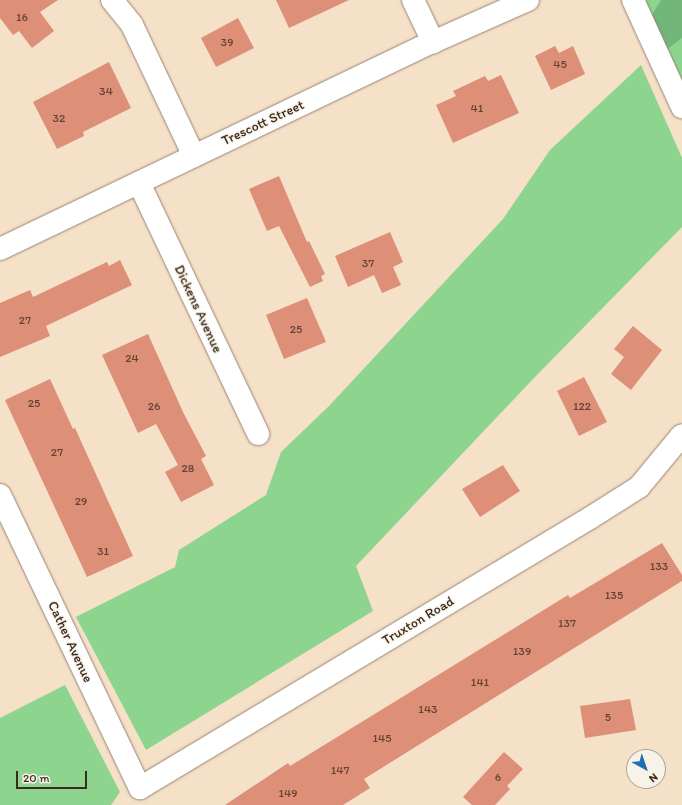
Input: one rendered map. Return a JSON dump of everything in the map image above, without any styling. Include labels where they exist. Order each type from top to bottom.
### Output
[{"type":"street","points":[[112,0],[132,25],[194,156]]},
{"type":"street","points":[[413,0],[433,42]]},
{"type":"street","name":"Trescott Street","points":[[0,249],[433,42],[528,0]]},
{"type":"street","points":[[633,0],[682,107]]},
{"type":"street","name":"Dickens Avenue","points":[[139,182],[258,434]]},
{"type":"street","name":"Truxton Road","points":[[140,788],[639,487],[682,436]]},
{"type":"street","name":"Cather Avenue","points":[[0,495],[140,788]]},
{"type":"green space","points":[[640,0],[682,0],[682,82]]},
{"type":"green space","points":[[661,0],[682,0],[682,38],[666,50],[650,18]]},
{"type":"green space","points":[[641,65],[682,158],[682,227],[534,378],[356,566],[373,611],[146,750],[76,617],[175,567],[179,550],[266,495],[281,452],[329,406],[503,219],[550,150]]},
{"type":"green space","points":[[65,685],[120,792],[111,805],[0,805],[0,718]]},
{"type":"building","points":[[0,0],[58,0],[40,12],[54,31],[32,48],[19,31],[13,35],[0,18]]},
{"type":"building","points":[[276,0],[349,0],[289,28]]},
{"type":"building","points":[[238,18],[254,48],[216,67],[201,38]]},
{"type":"building","points":[[555,46],[559,53],[573,46],[585,74],[551,90],[535,56]]},
{"type":"building","points":[[109,62],[131,108],[83,132],[84,136],[57,149],[33,102]]},
{"type":"building","points":[[501,75],[519,113],[453,143],[436,105],[456,96],[453,91],[485,76],[488,81]]},
{"type":"building","points":[[279,176],[307,242],[309,241],[325,274],[321,276],[323,281],[310,287],[279,226],[267,231],[249,189]]},
{"type":"building","points":[[390,232],[403,262],[393,267],[401,285],[382,293],[374,275],[348,287],[335,256]]},
{"type":"building","points":[[120,260],[132,285],[46,326],[50,336],[0,357],[0,303],[30,290],[33,297],[107,262],[109,266]]},
{"type":"building","points":[[307,298],[326,342],[284,359],[266,315]]},
{"type":"building","points":[[633,326],[662,350],[631,390],[611,374],[624,357],[614,349]]},
{"type":"building","points":[[148,334],[183,412],[206,456],[201,459],[214,485],[181,502],[165,472],[178,465],[156,424],[138,433],[102,355]]},
{"type":"building","points":[[584,377],[607,422],[579,436],[557,391]]},
{"type":"building","points":[[50,379],[73,429],[75,428],[133,556],[87,577],[5,400]]},
{"type":"building","points":[[503,465],[520,491],[480,517],[462,489]]},
{"type":"building","points":[[662,543],[682,575],[682,581],[364,779],[370,788],[343,805],[225,805],[288,763],[290,766],[568,595],[570,598]]},
{"type":"building","points":[[630,699],[636,730],[585,738],[580,706]]},
{"type":"building","points":[[504,752],[523,769],[507,786],[510,789],[495,805],[472,805],[463,797]]}]
